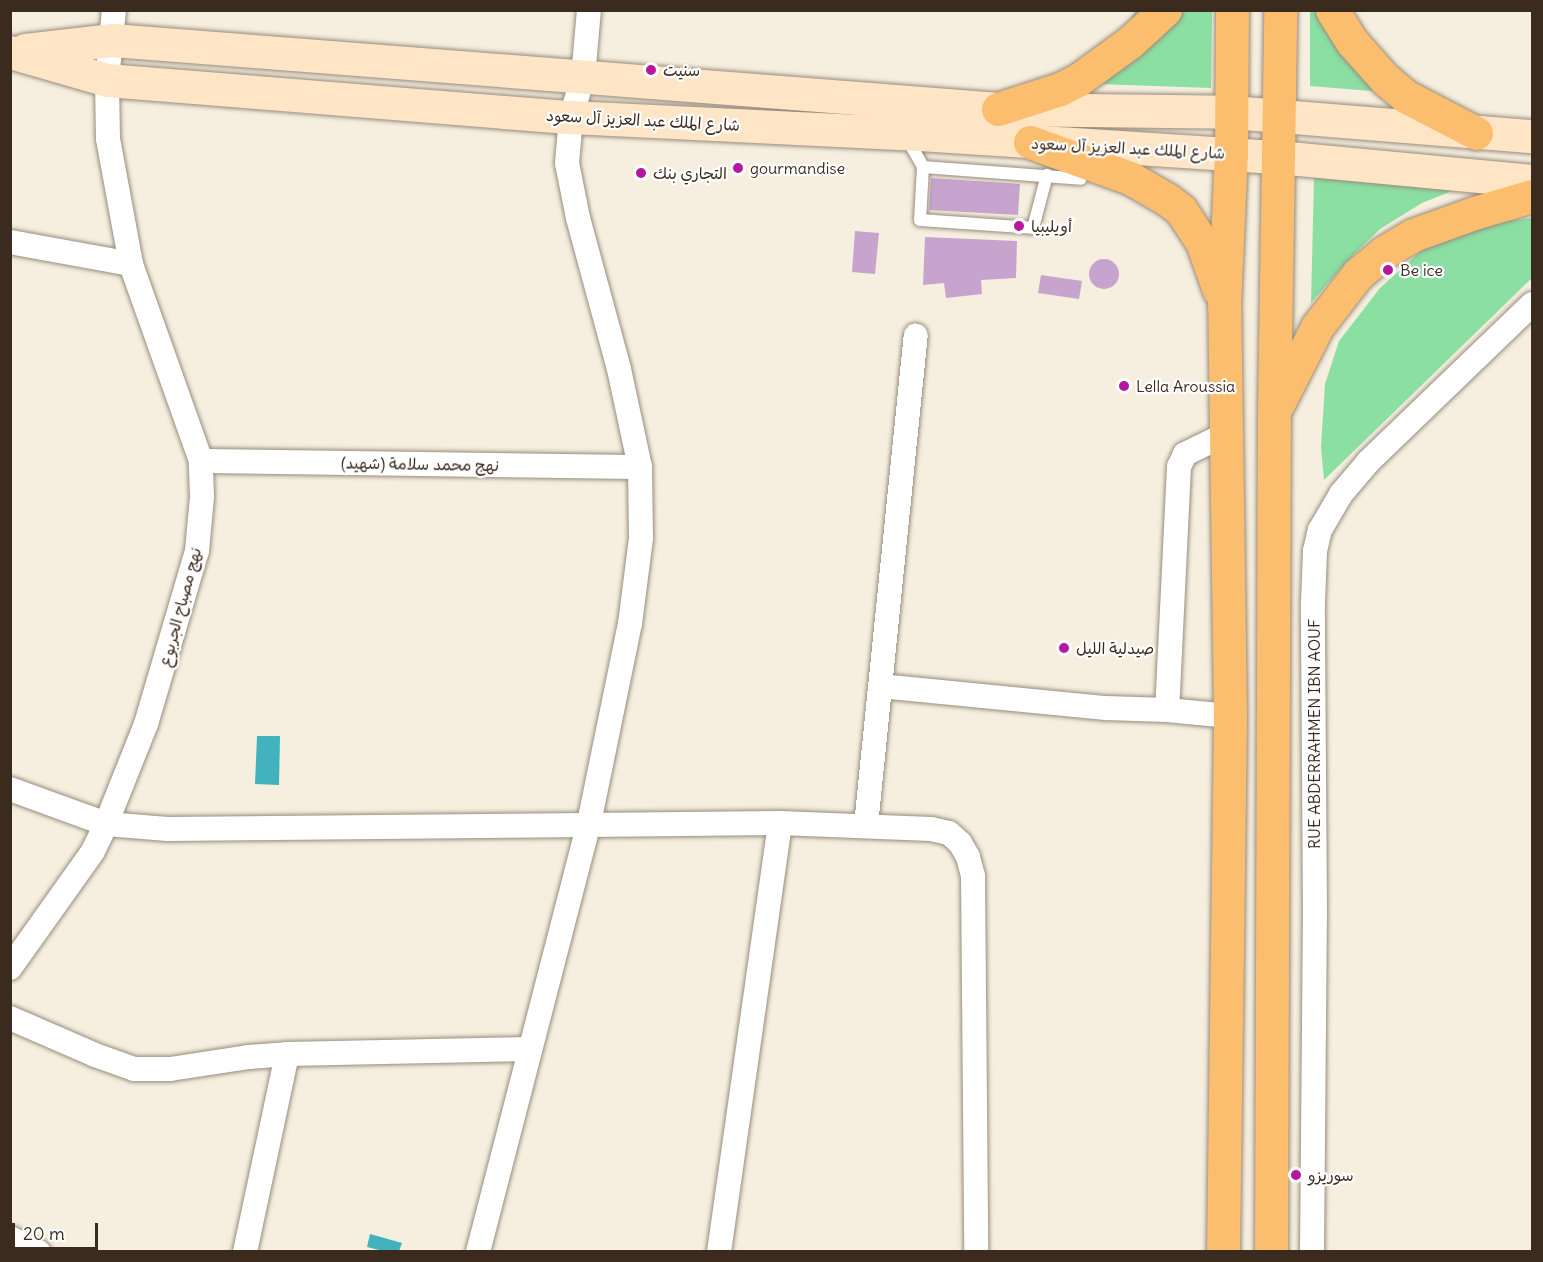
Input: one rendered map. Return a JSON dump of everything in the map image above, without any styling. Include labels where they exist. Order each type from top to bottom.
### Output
[{"type":"highway","points":[[998,109],[1060,89],[1078,80],[1129,43],[1165,10]]},
{"type":"highway","points":[[1223,1251],[1230,716],[1224,306],[1231,154],[1232,10]]},
{"type":"highway","points":[[1271,1251],[1274,411],[1280,10]]},
{"type":"highway","points":[[1332,10],[1353,43],[1385,79],[1405,96],[1476,133]]},
{"type":"highway","points":[[1030,142],[1130,178],[1159,193],[1181,210],[1202,242],[1224,306]]},
{"type":"highway","points":[[1274,411],[1317,327],[1358,274],[1383,253],[1413,235],[1473,213],[1533,196]]},
{"type":"main road","name":"شارع الملك عبد العزيز آل سعود","points":[[11,52],[113,25],[583,77],[998,109],[1231,112],[1533,136]]},
{"type":"main road","name":"شارع الملك عبد العزيز آل سعود","points":[[11,52],[107,80],[571,117],[904,133],[1278,157],[1533,181]]},
{"type":"street","points":[[478,1251],[589,823],[630,624],[642,538],[640,467],[619,369],[578,218],[567,164],[571,117],[583,77],[589,10]]},
{"type":"street","name":"نهج مصباح الجربوع","points":[[10,969],[93,851],[106,824],[146,724],[197,551],[202,496],[201,461],[131,264],[108,139],[107,80],[113,25]]},
{"type":"street","points":[[10,242],[131,264]]},
{"type":"street","name":"RUE ABDERRAHMEN IBN AOUF","points":[[1312,1251],[1315,915],[1313,603],[1317,541],[1328,512],[1368,462],[1533,304]]},
{"type":"street","points":[[866,825],[916,336]]},
{"type":"street","points":[[1167,710],[1179,467],[1185,454],[1226,434]]},
{"type":"street","name":"نهج محمد سلامة (شهيد)","points":[[201,461],[640,467]]},
{"type":"street","points":[[880,686],[1106,708],[1167,710],[1230,716]]},
{"type":"street","points":[[10,789],[106,824],[168,829],[589,823],[780,823],[866,825],[931,829],[949,833],[960,843],[968,857],[973,876],[976,1251]]},
{"type":"street","points":[[719,1251],[780,823]]},
{"type":"street","points":[[10,1018],[95,1055],[134,1069],[170,1069],[248,1057],[287,1054],[529,1049]]},
{"type":"street","points":[[245,1251],[287,1054]]},
{"type":"street","points":[[10,1238],[39,1251]]},
{"type":"lane","points":[[904,133],[923,167],[920,220],[1033,228],[1047,175]]},
{"type":"lane","points":[[923,167],[1081,179]]},
{"type":"green space","points":[[1135,11],[1212,11],[1211,88],[1097,84]]},
{"type":"green space","points":[[1310,11],[1322,11],[1395,93],[1310,86]]},
{"type":"green space","points":[[1314,178],[1462,187],[1422,203],[1380,229],[1347,261],[1311,303]]},
{"type":"green space","points":[[1532,218],[1532,278],[1324,480],[1321,447],[1325,384],[1339,341],[1380,288],[1422,250],[1487,223]]},
{"type":"water","points":[[257,736],[280,736],[279,785],[255,784]]},
{"type":"water","points":[[370,1234],[402,1243],[399,1251],[383,1251],[367,1247]]},
{"type":"building","points":[[931,178],[1020,184],[1018,215],[929,210]]},
{"type":"building","points":[[855,231],[879,233],[875,274],[852,272]]},
{"type":"building","points":[[925,237],[1017,241],[1016,278],[981,280],[982,294],[946,298],[944,283],[923,285]]},
{"type":"building","points":[[1104,259],[1115,263],[1119,274],[1115,285],[1104,289],[1093,285],[1089,274],[1093,263]]},
{"type":"building","points":[[1041,275],[1082,281],[1079,299],[1038,293]]},
{"type":"place","name":"سنيت","points":[[651,70]]},
{"type":"place","name":"gourmandise","points":[[738,168]]},
{"type":"place","name":"التجاري بنك","points":[[641,173]]},
{"type":"place","name":"أويليبيا","points":[[1019,226]]},
{"type":"place","name":"Be ice","points":[[1388,270]]},
{"type":"place","name":"Lella Aroussia","points":[[1124,386]]},
{"type":"place","name":"صيدلية الليل","points":[[1064,648]]},
{"type":"place","name":"سوريزو","points":[[1296,1175]]}]
